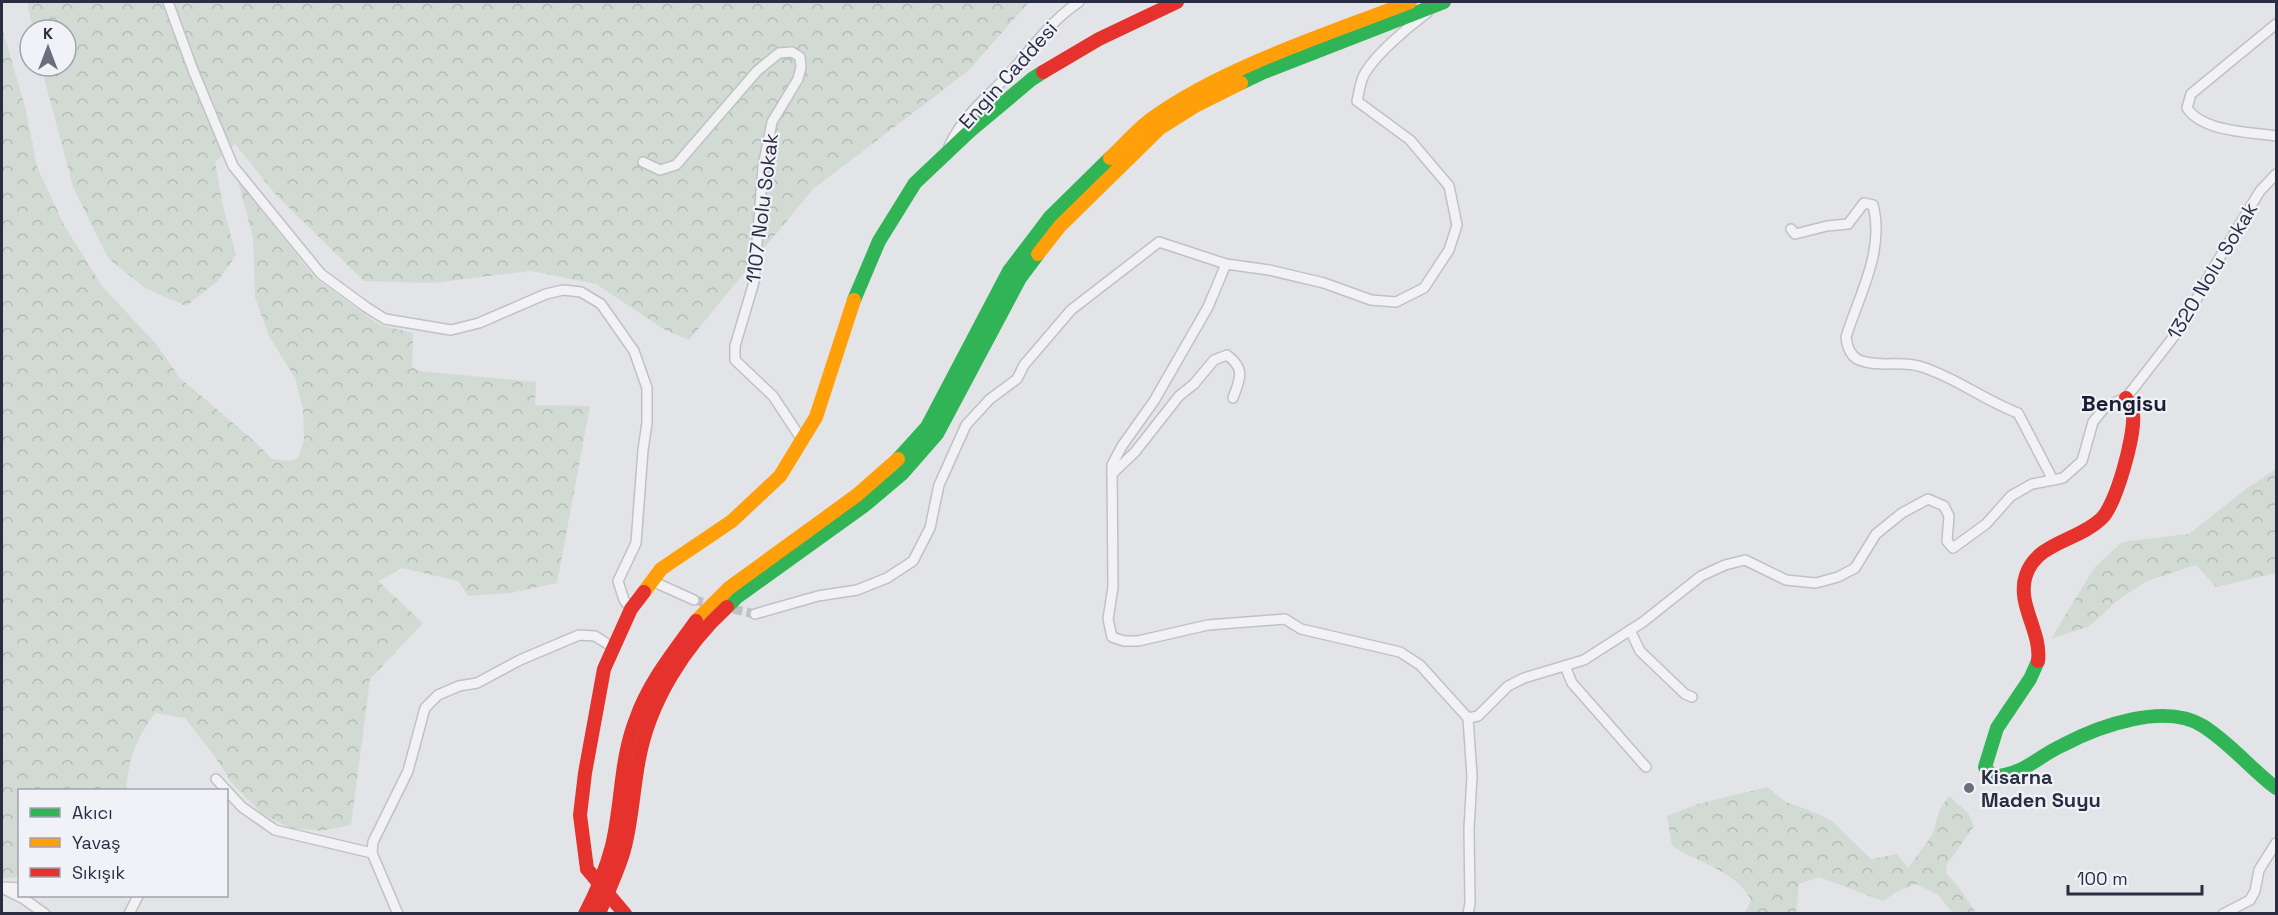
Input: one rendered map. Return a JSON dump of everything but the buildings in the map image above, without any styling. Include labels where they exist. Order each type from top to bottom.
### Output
[{"type":"main road","points":[[625,914],[587,869],[580,815],[585,773],[604,669],[631,609],[661,569],[732,521],[780,476],[816,417],[855,297],[879,241],[915,183],[1032,79],[1099,39],[1177,2]]},
{"type":"main road","points":[[585,914],[612,846],[626,754],[635,720],[651,682],[701,614],[729,588],[857,495],[893,465],[927,427],[1009,271],[1050,217],[1152,118],[1189,95],[1258,61],[1410,2]]},
{"type":"main road","points":[[599,914],[624,850],[639,757],[647,724],[663,688],[711,622],[737,597],[865,505],[902,474],[938,434],[1020,278],[1060,226],[1160,128],[1195,106],[1264,72],[1442,2]]},
{"type":"main road","points":[[2126,398],[2131,404],[2131,427],[2121,473],[2105,516],[2093,527],[2051,546],[2035,561],[2025,578],[2028,611],[2039,645],[2038,661],[1996,730],[1985,767],[1993,777],[2012,775],[2056,747],[2128,720],[2172,716],[2189,719],[2222,740],[2260,777],[2277,788]]},
{"type":"street","points":[[168,2],[193,70],[233,166],[321,274],[366,308],[385,319],[451,330],[479,323],[546,294],[563,290],[581,292],[601,304],[634,351],[647,388],[647,423],[636,543],[618,581],[624,600],[631,609]]},
{"type":"street","name":"Engin Caddesi","points":[[945,154],[957,130],[975,107],[1007,76],[1048,27],[1079,2]]},
{"type":"street","points":[[755,614],[818,596],[857,590],[887,579],[913,561],[930,528],[939,485],[966,425],[990,399],[1017,379],[1024,365],[1071,310],[1159,242],[1226,264],[1269,270],[1324,283],[1371,300],[1396,302],[1424,288],[1449,250],[1457,225],[1449,186],[1410,140],[1358,101],[1364,77],[1384,50],[1410,25],[1442,2]]},
{"type":"street","points":[[2277,24],[2191,94],[2187,108],[2193,117],[2208,125],[2277,136]]},
{"type":"street","name":"1107 Nolu Sokak","points":[[643,162],[660,170],[675,165],[757,71],[779,53],[792,52],[800,57],[801,67],[798,79],[772,122],[763,167],[754,282],[735,346],[735,360],[773,396],[802,440]]},
{"type":"street","name":"1320 Nolu Sokak","points":[[2126,398],[2182,326],[2211,272],[2260,191],[2277,174]]},
{"type":"street","points":[[1791,229],[1796,234],[1801,234],[1827,226],[1848,224],[1864,203],[1873,205],[1876,218],[1873,261],[1846,337],[1847,348],[1856,359],[1871,363],[1897,362],[1922,366],[1995,405],[2018,413],[2053,480]]},
{"type":"street","points":[[1226,264],[1208,307],[1154,401],[1122,446],[1112,465],[1113,587],[1108,619],[1112,637],[1124,641],[1138,641],[1208,625],[1285,619],[1301,628],[1400,652],[1420,665],[1468,718],[1472,776],[1468,914]]},
{"type":"street","points":[[1112,474],[1135,452],[1179,396],[1194,384],[1214,360],[1227,355],[1236,362],[1240,377],[1233,398]]},
{"type":"street","points":[[1468,718],[1478,716],[1508,686],[1524,678],[1584,660],[1630,630],[1701,576],[1725,565],[1745,560],[1786,580],[1816,583],[1838,577],[1856,568],[1876,534],[1902,513],[1928,500],[1944,506],[1949,516],[1947,541],[1953,548],[1986,524],[2012,496],[2032,484],[2063,478],[2082,460],[2093,422],[2106,406],[2126,398]]},
{"type":"street","points":[[652,581],[694,600]]},
{"type":"street","points":[[1630,630],[1640,651],[1685,694],[1692,697]]},
{"type":"street","points":[[398,914],[372,853],[373,842],[408,771],[425,708],[438,695],[459,686],[477,683],[520,660],[579,635],[595,636],[614,648]]},
{"type":"street","points":[[1565,666],[1572,683],[1646,767]]},
{"type":"street","points":[[216,779],[225,789]]},
{"type":"street","points":[[228,792],[242,807],[275,830],[372,853]]},
{"type":"street","points":[[2223,914],[2250,900],[2255,891],[2259,870],[2277,843]]},
{"type":"street","points":[[2,888],[18,888]]},
{"type":"street","points":[[2,888],[18,896]]},
{"type":"street","points":[[20,897],[45,914]]},
{"type":"street","points":[[129,914],[138,897]]},
{"type":"green space","points":[[27,2],[1029,2],[968,71],[813,189],[689,340],[665,330],[596,284],[531,271],[432,283],[364,281],[276,195],[235,144],[215,162],[223,206],[236,255],[218,281],[186,306],[145,288],[108,258],[73,187],[44,78],[78,78],[78,18],[30,18]]},
{"type":"green space","points":[[2,28],[26,110],[37,167],[64,225],[102,286],[156,344],[180,378],[272,459],[289,461],[298,458],[304,440],[303,409],[295,378],[269,336],[255,297],[253,238],[238,181],[316,279],[380,325],[413,333],[412,367],[419,371],[536,382],[535,405],[590,406],[557,583],[510,593],[468,596],[458,581],[402,568],[378,581],[423,623],[370,679],[351,825],[322,831],[290,828],[261,813],[231,782],[216,758],[185,718],[155,713],[142,732],[134,750],[126,789],[18,789],[18,877],[2,879]]},
{"type":"green space","points":[[2276,469],[2276,573],[2216,587],[2196,565],[2147,581],[2118,600],[2090,626],[2051,639],[2094,568],[2122,542],[2189,534],[2247,488]]},
{"type":"green space","points":[[1767,787],[1786,802],[1833,822],[1871,859],[1897,854],[1908,868],[1932,835],[1940,809],[1949,796],[1968,813],[1974,826],[1947,864],[1946,873],[1976,913],[1953,913],[1938,895],[1916,884],[1900,890],[1883,901],[1819,877],[1799,884],[1796,913],[1742,913],[1746,911],[1751,900],[1744,890],[1716,868],[1672,846],[1667,816],[1698,804]]},
{"type":"tunnel","points":[[694,600],[755,614]]},
{"type":"traffic: fast","points":[[1241,83],[1444,2]]},
{"type":"traffic: fast","points":[[854,300],[879,241],[915,183],[970,131],[1043,72]]},
{"type":"traffic: fast","points":[[898,459],[927,427],[1009,271],[1050,217],[1110,158]]},
{"type":"traffic: fast","points":[[727,607],[737,597],[865,505],[902,474],[937,434],[1020,278],[1038,254]]},
{"type":"traffic: fast","points":[[2038,661],[2030,679],[1997,728],[1985,767],[1993,777],[2014,773],[2053,750],[2113,724],[2151,716],[2170,716],[2188,719],[2203,726],[2276,788]]},
{"type":"traffic: slow","points":[[1110,158],[1154,117],[1213,82],[1278,52],[1410,2]]},
{"type":"traffic: slow","points":[[1038,254],[1060,226],[1160,128],[1195,106],[1241,83]]},
{"type":"traffic: slow","points":[[644,592],[661,569],[732,521],[780,476],[816,417],[854,300]]},
{"type":"traffic: slow","points":[[696,621],[729,588],[857,495],[898,459]]},
{"type":"traffic: jam","points":[[1043,72],[1099,39],[1177,2]]},
{"type":"traffic: jam","points":[[2038,661],[2036,639],[2024,597],[2026,575],[2031,564],[2039,555],[2092,526],[2107,512],[2118,486],[2131,438],[2133,415],[2126,398]]},
{"type":"traffic: jam","points":[[625,914],[587,869],[580,815],[585,773],[604,669],[631,609],[644,592]]},
{"type":"traffic: jam","points":[[599,914],[624,850],[639,759],[651,717],[660,696],[683,657],[727,607]]},
{"type":"traffic: jam","points":[[585,914],[612,846],[627,750],[641,705],[670,656],[696,621]]},
{"type":"place","name":"Kisarna Maden Suyu","points":[[1969,788]]},
{"type":"district","name":"Bengisu","points":[[2124,403]]}]
